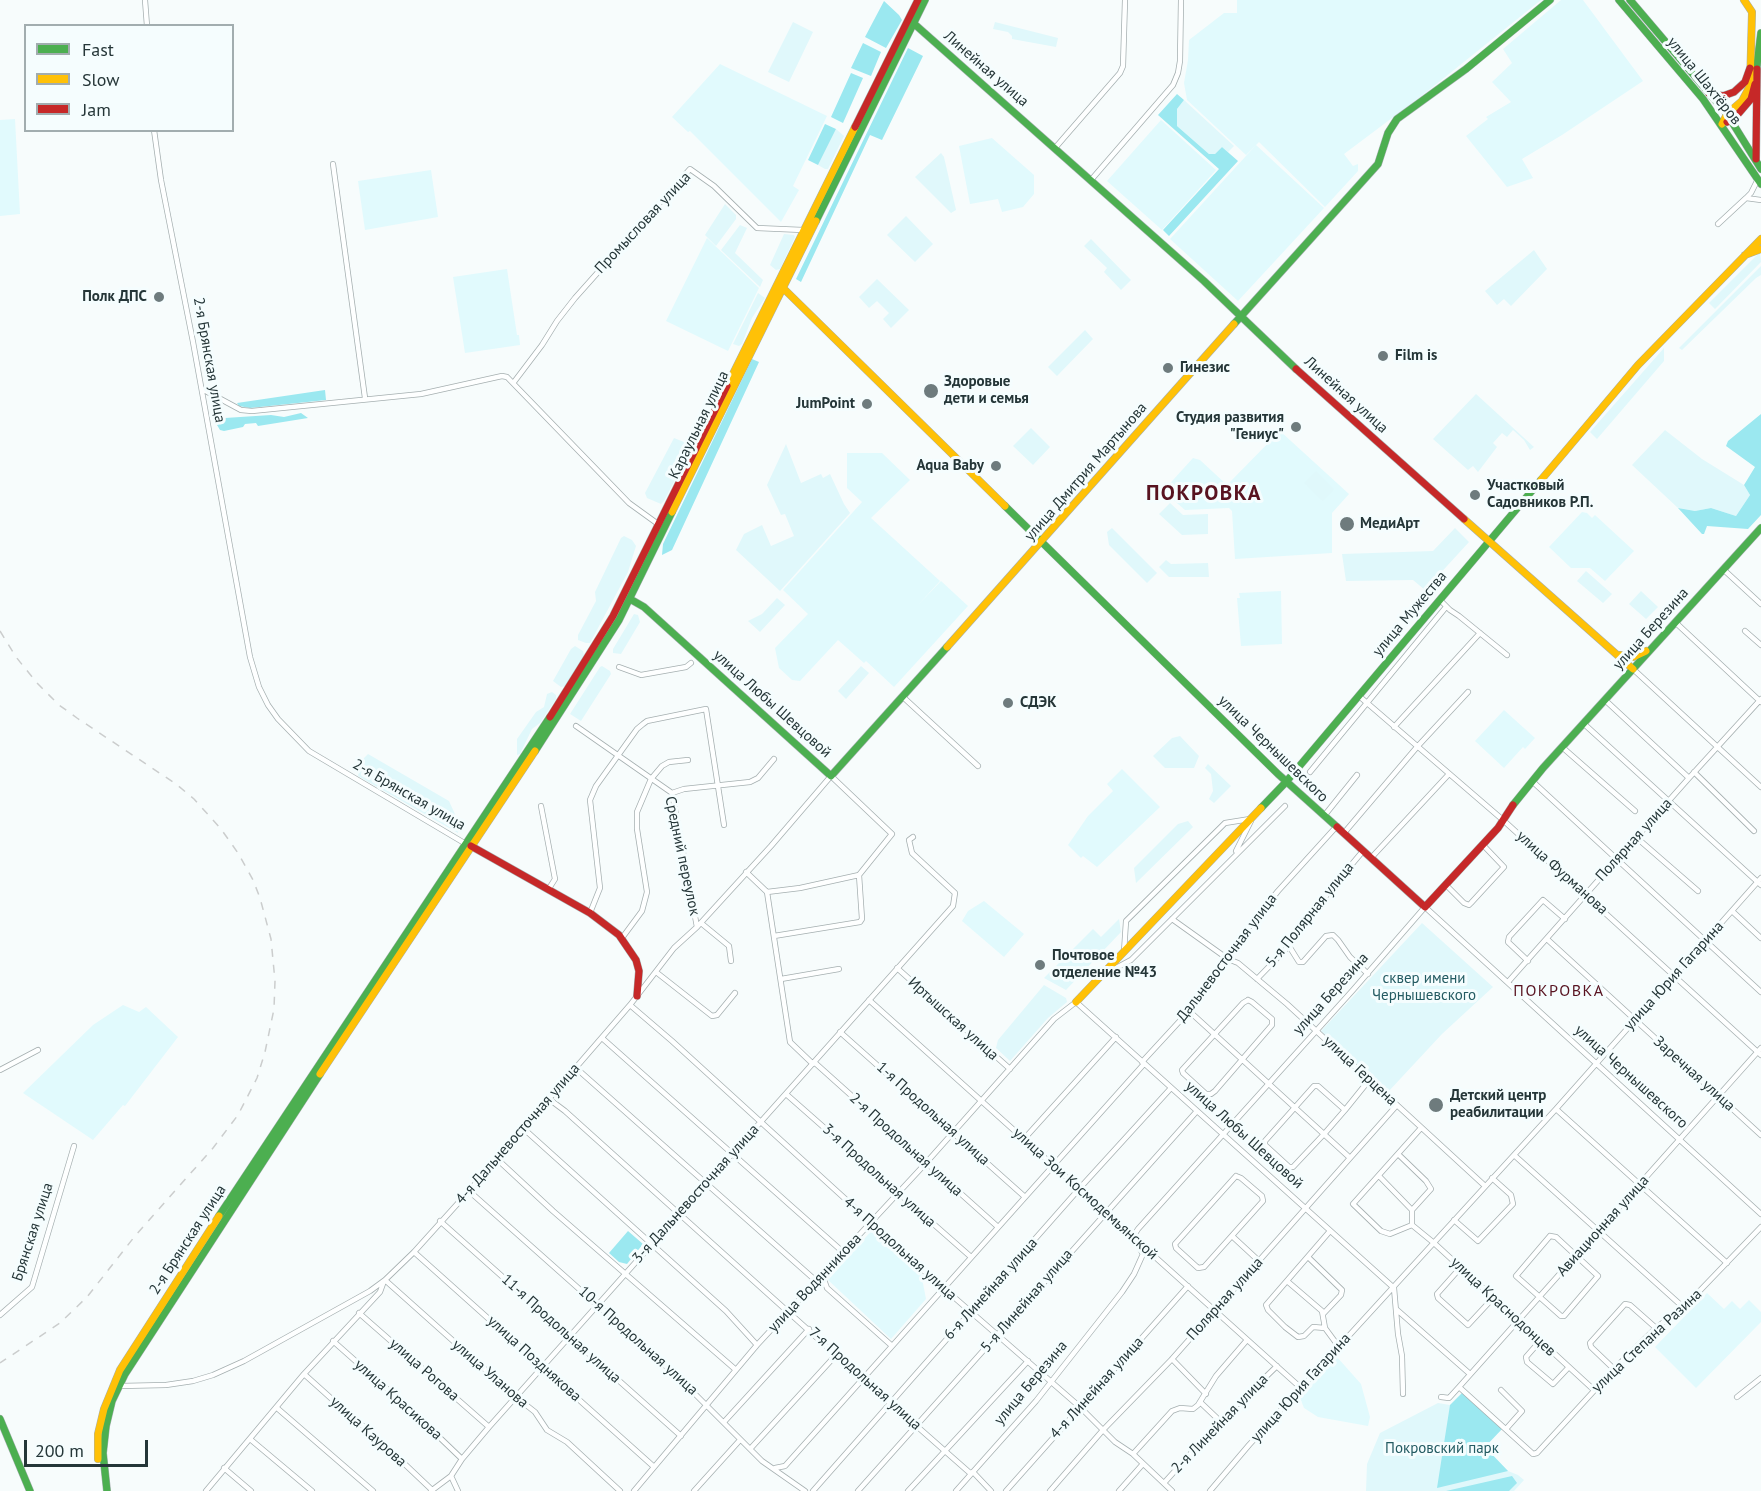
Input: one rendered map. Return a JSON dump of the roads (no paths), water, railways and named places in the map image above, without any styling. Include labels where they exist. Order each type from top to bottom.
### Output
[{"type":"main road","name":"Караульная улица","points":[[469,845],[613,616],[911,21],[918,0]]},
{"type":"main road","name":"Караульная улица","points":[[469,845],[503,801],[598,654],[630,599],[779,286],[803,230],[911,21],[925,0]]},
{"type":"main road","name":"улица Дмитрия Мартынова","points":[[831,776],[1360,185],[1378,164],[1388,133],[1397,119],[1466,69],[1550,0]]},
{"type":"main road","name":"улица Шахтёров","points":[[1619,0],[1722,124],[1760,181]]},
{"type":"main road","name":"улица Шахтёров","points":[[1630,0],[1729,117],[1761,169]]},
{"type":"main road","points":[[1744,0],[1752,12],[1756,160]]},
{"type":"main road","name":"Линейная улица","points":[[911,21],[1204,281],[1313,385],[1633,669]]},
{"type":"main road","points":[[1722,124],[1751,99],[1753,68],[1761,33]]},
{"type":"main road","points":[[1707,92],[1723,96],[1734,92],[1745,82],[1753,68]]},
{"type":"main road","name":"улица Мужества","points":[[1076,1002],[1286,782],[1645,357],[1761,239]]},
{"type":"main road","points":[[1745,255],[1761,249]]},
{"type":"main road","name":"улица Чернышевского","points":[[779,286],[1286,782],[1425,907]]},
{"type":"main road","name":"улица Березина","points":[[1425,907],[1484,845],[1518,797],[1583,723],[1761,528]]},
{"type":"main road","name":"улица Любы Шевцовой","points":[[630,599],[644,607],[831,776]]},
{"type":"main road","points":[[1617,654],[1633,657],[1650,650]]},
{"type":"main road","points":[[469,845],[590,913],[622,938],[631,950],[639,971],[637,996]]},
{"type":"main road","name":"2-я Брянская улица","points":[[107,1491],[103,1464],[103,1441],[112,1401],[142,1346],[469,845]]},
{"type":"main road","name":"2-я Брянская улица","points":[[102,1491],[98,1471],[98,1434],[104,1408],[120,1370],[271,1136],[469,845]]},
{"type":"main road","points":[[0,1419],[30,1491]]},
{"type":"main road","points":[[0,1432],[25,1491]]},
{"type":"street","points":[[145,0],[147,24]]},
{"type":"street","points":[[1056,148],[1120,73],[1123,66],[1125,0]]},
{"type":"street","points":[[1091,180],[1173,86],[1180,61],[1181,0]]},
{"type":"street","name":"2-я Брянская улица","points":[[154,132],[161,180],[202,389],[250,657],[268,705],[293,736],[309,751],[469,845]]},
{"type":"street","points":[[333,164],[365,398]]},
{"type":"street","name":"Промысловая улица","points":[[513,382],[569,306],[690,169],[714,186],[757,228],[803,230]]},
{"type":"street","points":[[1718,224],[1751,193],[1760,181]]},
{"type":"street","points":[[1746,198],[1761,200]]},
{"type":"street","points":[[202,389],[241,410],[252,411],[421,394],[502,376],[507,377],[629,503],[658,524]]},
{"type":"street","points":[[1724,570],[1761,604]]},
{"type":"street","points":[[1440,599],[1446,607],[1507,656]]},
{"type":"street","points":[[1310,772],[1446,607]]},
{"type":"street","points":[[1675,622],[1760,701]]},
{"type":"street","points":[[1745,631],[1761,645]]},
{"type":"street","points":[[1394,728],[1480,633]]},
{"type":"street","points":[[619,667],[641,675],[686,667],[691,663]]},
{"type":"street","name":"Линейная улица","points":[[1633,669],[1761,787]]},
{"type":"street","points":[[1344,833],[1417,747],[1468,692]]},
{"type":"street","name":"улица Фурманова","points":[[1359,696],[1503,820],[1760,1051]]},
{"type":"street","points":[[903,697],[978,766]]},
{"type":"street","points":[[1605,700],[1689,778]]},
{"type":"street","name":"Полярная улица","points":[[1508,982],[1760,701]]},
{"type":"street","points":[[590,913],[600,888],[590,800],[596,786],[618,754],[637,729],[647,721],[706,709],[724,825]]},
{"type":"street","points":[[1583,723],[1760,882]]},
{"type":"street","name":"Средний переулок","points":[[576,726],[672,793],[699,925]]},
{"type":"street","points":[[1562,747],[1635,811]]},
{"type":"street","points":[[672,793],[684,789],[750,782],[758,778],[774,759]]},
{"type":"street","points":[[622,938],[642,911],[646,901],[647,892],[637,828],[637,812],[651,779],[662,766],[669,762],[688,760]]},
{"type":"street","points":[[1694,772],[1754,831]]},
{"type":"street","points":[[1324,816],[1356,774]]},
{"type":"street","name":"5-я Полярная улица","points":[[1371,858],[1449,774]]},
{"type":"street","name":"улица Любы Шевцовой","points":[[831,776],[892,834],[859,875]]},
{"type":"street","name":"4-я Дальневосточная улица","points":[[206,1491],[304,1374],[380,1292],[385,1280],[414,1252],[524,1129],[630,1005],[674,948],[699,925],[831,776]]},
{"type":"street","points":[[1532,781],[1761,992]]},
{"type":"street","points":[[541,806],[555,879],[548,890]]},
{"type":"street","points":[[1103,975],[1131,960],[1285,806]]},
{"type":"street","points":[[1124,952],[1126,921],[1225,823],[1252,818]]},
{"type":"street","points":[[1233,856],[1252,818]]},
{"type":"street","name":"Дальневосточная улица","points":[[775,1468],[785,1466],[891,1345],[1054,1166],[1189,1011],[1228,958],[1228,952],[1335,827]]},
{"type":"street","name":"3-я Дальневосточная улица","points":[[432,1490],[451,1476],[489,1427],[952,906],[955,893],[912,853],[911,838]]},
{"type":"street","points":[[1637,838],[1698,891]]},
{"type":"street","points":[[1446,885],[1469,905],[1504,867],[1484,845]]},
{"type":"street","name":"5-я Полярная улица","points":[[1257,979],[1289,945],[1363,851]]},
{"type":"street","points":[[746,872],[767,892],[800,888],[859,875],[862,910],[860,921],[774,936]]},
{"type":"street","name":"улица Юрия Гагарина","points":[[1210,1491],[1760,882]]},
{"type":"street","name":"2-я Продольная улица","points":[[767,892],[790,1042],[998,1227]]},
{"type":"street","points":[[1528,961],[1507,940],[1515,929],[1543,900],[1565,919]]},
{"type":"street","name":"улица Березина","points":[[956,1491],[1051,1382],[1134,1274],[1143,1254],[1133,1237],[1425,907]]},
{"type":"street","name":"улица Чернышевского","points":[[1425,907],[1761,1214]]},
{"type":"street","points":[[1732,911],[1761,938]]},
{"type":"street","name":"улица Герцена","points":[[1172,918],[1238,963],[1257,979],[1370,1079],[1485,1186]]},
{"type":"street","points":[[699,925],[729,946],[731,961]]},
{"type":"street","points":[[1289,945],[1299,963],[1303,962],[1326,936],[1333,935],[1350,957],[1368,974]]},
{"type":"street","name":"Заречная улица","points":[[1548,940],[1761,1135]]},
{"type":"street","name":"Иртышская улица","points":[[897,968],[1010,1069]]},
{"type":"street","points":[[781,979],[839,969]]},
{"type":"street","points":[[656,972],[712,1016],[717,1015],[735,993]]},
{"type":"street","name":"улица Зои Космодемьянской","points":[[869,1000],[1301,1388]]},
{"type":"street","points":[[1248,1000],[1272,1019],[1272,1025],[1241,1059],[1211,1094],[1206,1094],[1183,1073],[1183,1068],[1248,1000]]},
{"type":"street","name":"улица Любы Шевцовой","points":[[1076,1002],[1394,1288]]},
{"type":"street","name":"улица Водянникова","points":[[634,1491],[757,1345],[981,1102],[1054,1018],[1076,1002]]},
{"type":"street","name":"4-я Продольная улица","points":[[630,1005],[1172,1491]]},
{"type":"street","points":[[1189,1011],[1350,1156]]},
{"type":"street","name":"1-я Продольная улица","points":[[840,1032],[1025,1197]]},
{"type":"street","points":[[1024,1139],[1116,1037]]},
{"type":"street","points":[[602,1038],[843,1252]]},
{"type":"street","points":[[0,1070],[38,1050]]},
{"type":"street","name":"Авиационная улица","points":[[1441,1397],[1449,1398],[1460,1387],[1518,1319],[1760,1051]]},
{"type":"street","points":[[576,1068],[814,1279],[823,1277],[827,1288],[891,1345]]},
{"type":"street","points":[[1345,1110],[1318,1086],[1314,1086],[1265,1141],[1266,1147],[1289,1167],[1293,1167],[1345,1110],[1370,1079]]},
{"type":"street","name":"6-я Линейная улица","points":[[813,1491],[1079,1189],[1172,1088]]},
{"type":"street","name":"3-я Продольная улица","points":[[786,1094],[971,1257]]},
{"type":"street","name":"7-я Продольная улица","points":[[549,1099],[566,1111],[836,1355],[992,1491]]},
{"type":"street","name":"Полярная улица","points":[[1050,1491],[1103,1430],[1172,1359],[1397,1105]]},
{"type":"street","points":[[1556,1109],[1727,1263]]},
{"type":"street","name":"5-я Линейная улица","points":[[858,1491],[1197,1111]]},
{"type":"street","points":[[1379,1176],[1412,1210],[1412,1225],[1392,1234],[1384,1232],[1354,1205],[1354,1202],[1399,1155],[1421,1128]]},
{"type":"street","points":[[524,1129],[726,1311],[757,1345]]},
{"type":"street","name":"Брянская улица","points":[[0,1315],[32,1287],[74,1146]]},
{"type":"street","points":[[1399,1155],[1430,1186],[1429,1193],[1412,1210]]},
{"type":"street","points":[[1514,1155],[1683,1308]]},
{"type":"street","points":[[497,1159],[736,1370]]},
{"type":"street","points":[[1236,1176],[1262,1197],[1263,1201],[1232,1236],[1200,1268],[1175,1246],[1176,1241],[1236,1176]]},
{"type":"street","points":[[1454,1220],[1478,1241],[1513,1204],[1511,1196],[1492,1178]]},
{"type":"street","name":"10-я Продольная улица","points":[[469,1191],[706,1404],[762,1461],[805,1491]]},
{"type":"street","name":"11-я Продольная улица","points":[[440,1221],[681,1436]]},
{"type":"street","name":"улица Краснодонцев","points":[[1412,1225],[1594,1390]]},
{"type":"street","name":"улица Степана Разина","points":[[1506,1429],[1533,1454],[1538,1453],[1614,1368],[1656,1328],[1683,1308],[1761,1227]]},
{"type":"street","points":[[1325,1328],[1313,1327],[1304,1336],[1298,1336],[1266,1308],[1268,1302],[1330,1231]]},
{"type":"street","points":[[1232,1236],[1259,1261]]},
{"type":"street","points":[[1550,1236],[1556,1237],[1597,1274],[1597,1278],[1566,1315],[1561,1316],[1538,1297],[1516,1275],[1550,1236]]},
{"type":"street","name":"улица Позднякова","points":[[414,1252],[653,1466]]},
{"type":"street","points":[[1308,1257],[1342,1290],[1324,1314]]},
{"type":"street","points":[[1461,1267],[1437,1294],[1438,1298],[1468,1324],[1494,1297]]},
{"type":"street","points":[[120,1386],[166,1385],[213,1375],[244,1361],[351,1302],[385,1280]]},
{"type":"street","name":"улица Уланова","points":[[385,1280],[535,1412],[547,1430],[567,1442],[620,1491]]},
{"type":"street","points":[[1287,1281],[1324,1314],[1325,1328],[1338,1347]]},
{"type":"street","name":"4-я Линейная улица","points":[[1006,1491],[1188,1286]]},
{"type":"street","points":[[1394,1288],[1402,1356],[1403,1394]]},
{"type":"street","points":[[1614,1368],[1591,1347],[1590,1342],[1625,1304],[1628,1304],[1656,1328]]},
{"type":"street","points":[[1396,1309],[1470,1374]]},
{"type":"street","name":"улица Рогова","points":[[359,1313],[489,1427]]},
{"type":"street","points":[[724,1422],[809,1329]]},
{"type":"street","points":[[1133,1454],[1172,1411],[1180,1408],[1193,1409],[1200,1402],[1216,1376],[1247,1340]]},
{"type":"street","name":"улица Красикова","points":[[333,1341],[462,1459]]},
{"type":"street","points":[[1540,1341],[1527,1357],[1527,1362],[1553,1384],[1569,1367]]},
{"type":"street","points":[[751,1449],[836,1355]]},
{"type":"street","points":[[1172,1359],[1206,1394]]},
{"type":"street","points":[[908,1491],[1028,1361]]},
{"type":"street","name":"2-я Линейная улица","points":[[1164,1483],[1220,1421],[1277,1366]]},
{"type":"street","name":"улица Каурова","points":[[304,1374],[353,1419],[373,1434],[432,1490]]},
{"type":"street","points":[[1737,1397],[1761,1378]]},
{"type":"street","points":[[1460,1387],[1506,1429],[1522,1411],[1501,1390]]},
{"type":"street","points":[[1200,1402],[1220,1421]]},
{"type":"street","points":[[277,1408],[373,1491]]},
{"type":"street","points":[[250,1439],[312,1491]]},
{"type":"street","points":[[694,1491],[740,1440]]},
{"type":"street","points":[[1119,1491],[1142,1465]]},
{"type":"street","points":[[224,1468],[251,1491]]},
{"type":"street","points":[[451,1476],[458,1491]]},
{"type":"railway","points":[[0,631],[16,657],[59,705],[176,784],[194,799],[221,829],[238,853],[260,898],[271,939],[275,981],[274,1009],[265,1052],[257,1078],[238,1115],[213,1148],[135,1236],[87,1297],[60,1323],[0,1363]]},
{"type":"place","name":"Полк ДПС","points":[[159,297]]},
{"type":"place","name":"Film is","points":[[1383,356]]},
{"type":"place","name":"Гинезис","points":[[1168,368]]},
{"type":"place","name":"Здоровые дети и семья","points":[[931,391]]},
{"type":"place","name":"JumPoint","points":[[867,404]]},
{"type":"place","name":"Студия развития \"Гениус\"","points":[[1296,427]]},
{"type":"place","name":"Aqua Baby","points":[[996,466]]},
{"type":"place","name":"Участковый Садовников Р.П.","points":[[1475,495]]},
{"type":"place","name":"МедиАрт","points":[[1347,524]]},
{"type":"place","name":"СДЭК","points":[[1008,703]]},
{"type":"place","name":"Почтовое отделение №43","points":[[1040,965]]},
{"type":"place","name":"Детский центр реабилитации","points":[[1436,1105]]},
{"type":"district","name":"ПОКРОВКА","points":[[1204,494]]},
{"type":"district","name":"ПОКРОВКА","points":[[1559,991]]},
{"type":"park label","name":"сквер имени Чернышевского","points":[[1424,988]]},
{"type":"park label","name":"Покровский парк","points":[[1442,1449]]}]
